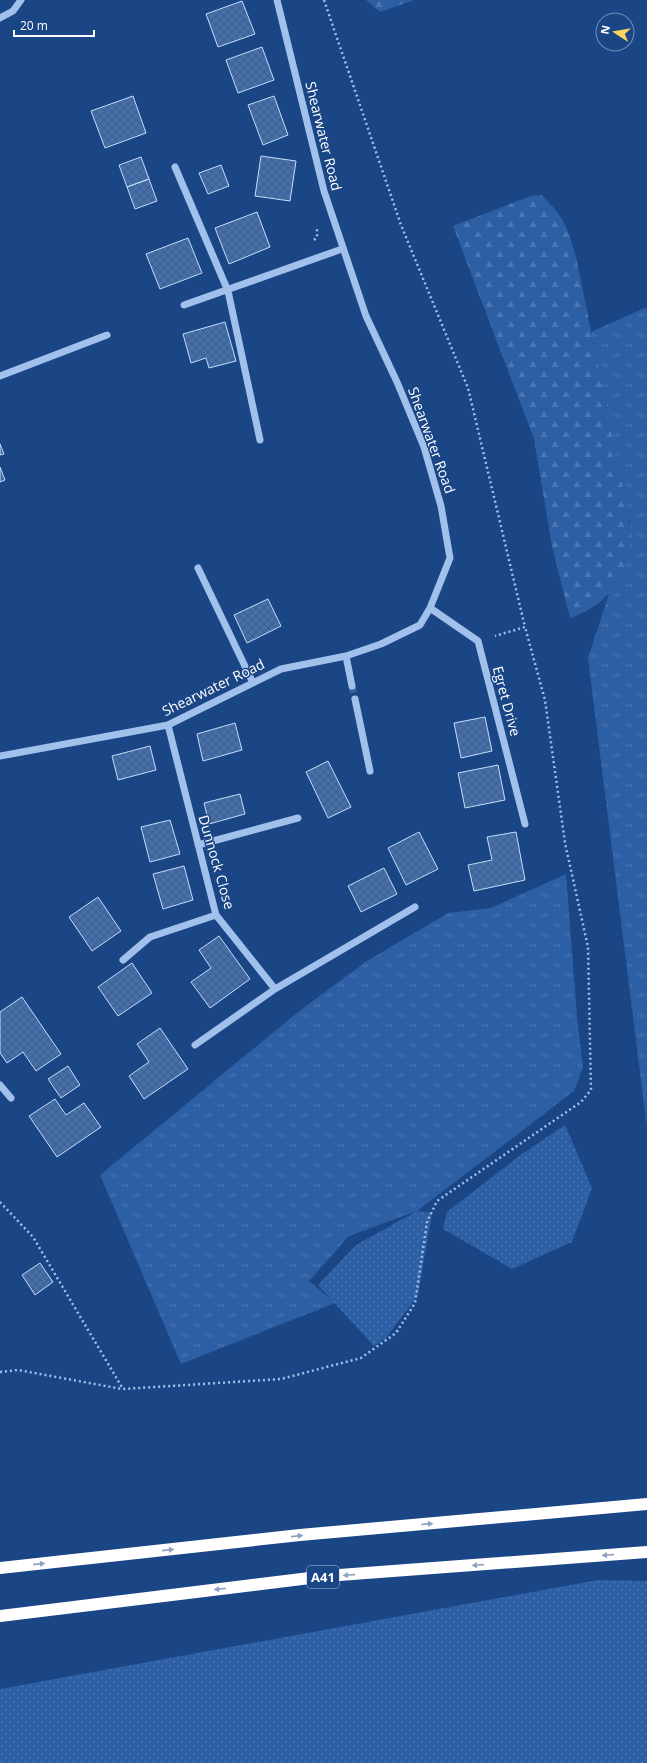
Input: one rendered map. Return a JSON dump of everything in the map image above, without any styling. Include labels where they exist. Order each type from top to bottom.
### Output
[{"type":"highway","points":[[0,1568],[308,1535],[647,1504]]},
{"type":"highway","name":"A41","points":[[0,1616],[326,1576],[647,1552]]},
{"type":"street","points":[[0,17],[13,11],[21,0]]},
{"type":"street","name":"Shearwater Road","points":[[0,756],[168,725],[281,669],[346,656],[381,644],[420,625],[430,608],[450,558],[442,506],[424,447],[397,382],[366,316],[342,249],[324,191],[277,0]]},
{"type":"street","points":[[175,167],[228,291],[260,440]]},
{"type":"street","points":[[184,305],[228,291],[342,249]]},
{"type":"street","points":[[0,376],[107,335]]},
{"type":"street","points":[[198,568],[253,683]]},
{"type":"street","points":[[430,608],[478,641]]},
{"type":"street","name":"Egret Drive","points":[[478,641],[525,824]]},
{"type":"street","points":[[346,656],[352,686]]},
{"type":"street","points":[[355,699],[370,771]]},
{"type":"street","name":"Dunnock Close","points":[[168,725],[216,915],[275,989]]},
{"type":"street","points":[[198,845],[298,818]]},
{"type":"street","points":[[195,1045],[275,989],[415,907]]},
{"type":"street","points":[[123,960],[150,937],[216,915]]},
{"type":"street","points":[[0,1085],[11,1098]]},
{"type":"path","points":[[0,1372],[18,1370],[123,1389],[281,1378],[361,1358],[396,1333],[415,1303],[427,1222],[437,1201],[581,1102],[591,1090],[588,946],[566,843],[545,700],[525,627],[468,388],[401,225],[324,0]]},
{"type":"path","points":[[478,641],[525,627]]},
{"type":"path","points":[[0,1202],[33,1237],[123,1389]]},
{"type":"green space","points":[[366,0],[414,0],[380,12]]},
{"type":"green space","points":[[541,195],[555,209],[564,223],[576,257],[631,527],[631,543],[628,557],[624,571],[617,583],[597,604],[585,612],[570,618],[552,546],[534,439],[453,226],[531,196]]},
{"type":"green space","points":[[647,307],[647,1128],[588,658],[631,527],[591,332]]},
{"type":"green space","points":[[566,874],[577,1017],[583,1067],[574,1091],[417,1211],[349,1236],[309,1281],[335,1303],[181,1364],[100,1175],[298,1012],[367,961],[448,913],[491,908]]},
{"type":"green space","points":[[565,1125],[592,1188],[572,1242],[512,1269],[443,1229],[447,1212],[522,1154]]},
{"type":"green space","points":[[417,1211],[432,1213],[418,1295],[386,1338],[374,1346],[318,1285],[356,1245]]},
{"type":"green space","points":[[598,1580],[647,1581],[647,1763],[0,1763],[0,1689]]},
{"type":"building","points":[[242,1],[255,34],[218,47],[206,14]]},
{"type":"building","points":[[262,47],[274,80],[238,93],[226,60]]},
{"type":"building","points":[[133,96],[146,133],[105,148],[91,111]]},
{"type":"building","points":[[274,96],[288,135],[263,145],[248,105]]},
{"type":"building","points":[[261,156],[296,161],[290,201],[255,196]]},
{"type":"building","points":[[141,157],[149,179],[127,187],[119,165]]},
{"type":"building","points":[[221,165],[229,186],[208,194],[199,173]]},
{"type":"building","points":[[149,179],[157,201],[135,209],[127,187]]},
{"type":"building","points":[[257,212],[270,247],[229,264],[215,228]]},
{"type":"building","points":[[188,238],[202,273],[160,289],[146,254]]},
{"type":"building","points":[[225,322],[236,361],[209,368],[206,358],[191,363],[183,334]]},
{"type":"building","points":[[0,444],[4,454],[0,455]]},
{"type":"building","points":[[0,467],[5,480],[0,482]]},
{"type":"building","points":[[268,599],[281,626],[247,643],[234,615]]},
{"type":"building","points":[[485,717],[492,751],[461,758],[454,723]]},
{"type":"building","points":[[235,723],[242,750],[203,761],[197,734]]},
{"type":"building","points":[[150,746],[156,770],[118,780],[112,756]]},
{"type":"building","points":[[328,761],[351,807],[328,818],[306,772]]},
{"type":"building","points":[[498,765],[505,800],[465,808],[458,773]]},
{"type":"building","points":[[240,794],[245,814],[209,824],[204,803]]},
{"type":"building","points":[[170,820],[180,854],[150,862],[141,827]]},
{"type":"building","points":[[419,832],[438,869],[406,885],[388,848]]},
{"type":"building","points":[[516,832],[525,880],[474,891],[468,865],[492,860],[487,837]]},
{"type":"building","points":[[184,866],[193,900],[163,909],[153,874]]},
{"type":"building","points":[[384,868],[397,894],[361,912],[348,886]]},
{"type":"building","points":[[98,897],[121,931],[92,951],[69,917]]},
{"type":"building","points":[[219,936],[250,979],[210,1008],[191,982],[211,968],[199,950]]},
{"type":"building","points":[[132,963],[152,993],[118,1016],[98,987]]},
{"type":"building","points":[[22,997],[61,1054],[36,1071],[23,1052],[7,1063],[0,1053],[0,1012]]},
{"type":"building","points":[[160,1028],[188,1069],[144,1099],[129,1076],[149,1062],[137,1044]]},
{"type":"building","points":[[68,1066],[80,1085],[61,1098],[48,1079]]},
{"type":"building","points":[[55,1099],[66,1115],[84,1103],[101,1127],[57,1157],[29,1116]]},
{"type":"building","points":[[40,1263],[53,1282],[35,1295],[22,1275]]},
{"type":"tunnel","points":[[352,686],[355,699]]}]
